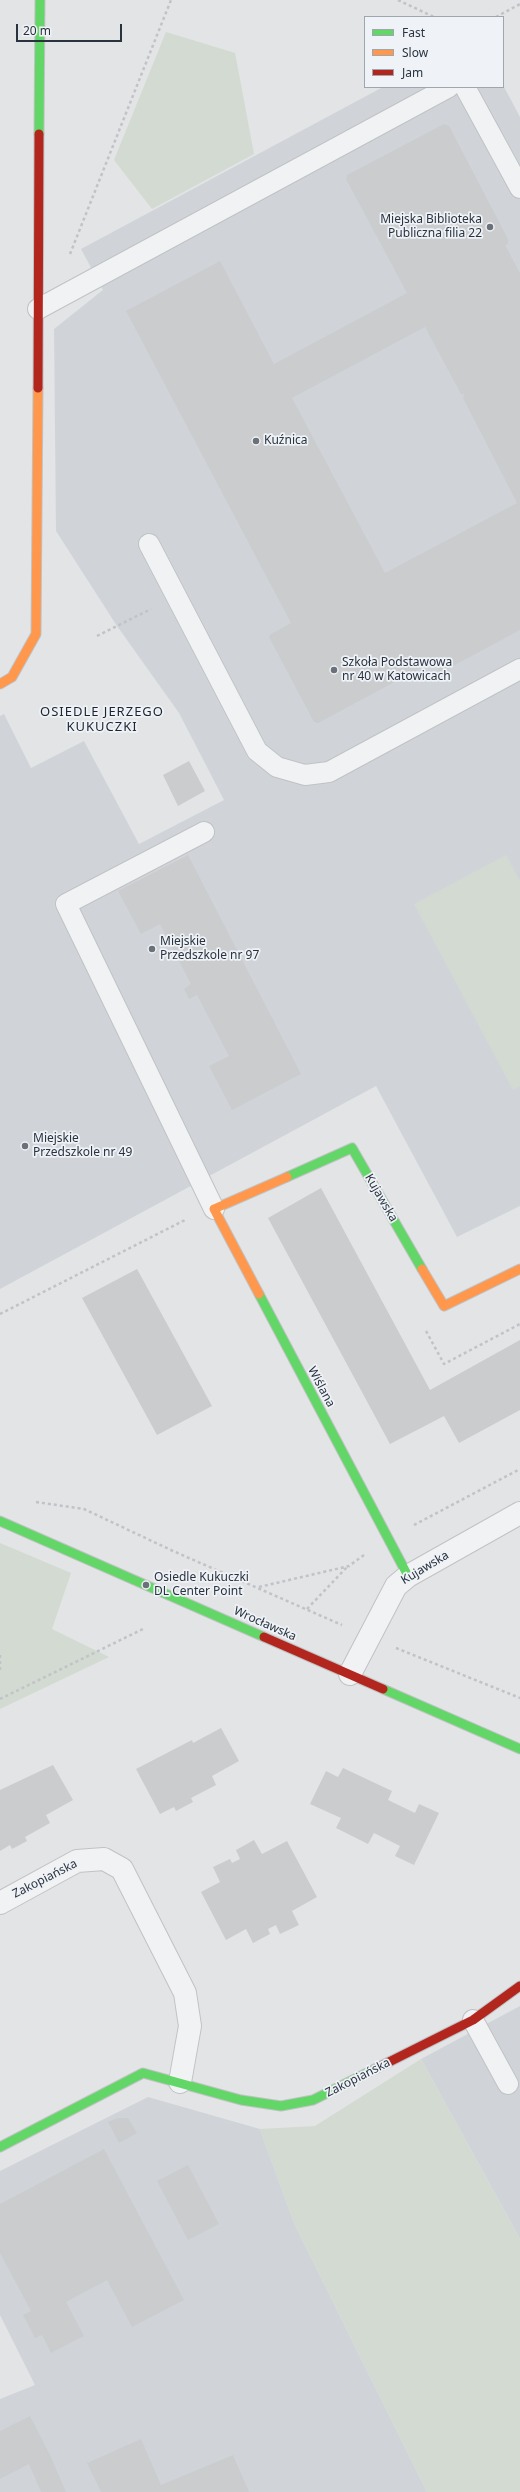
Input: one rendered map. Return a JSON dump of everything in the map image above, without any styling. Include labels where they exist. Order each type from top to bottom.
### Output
[{"type":"street","points":[[0,684],[12,677],[36,634],[40,0]]},
{"type":"street","name":"Kujawska","points":[[214,1209],[352,1148],[444,1306],[520,1269]]},
{"type":"street","name":"Wiślana","points":[[214,1209],[408,1576]]},
{"type":"street","name":"Kujawska","points":[[350,1674],[396,1586],[408,1576],[520,1512]]},
{"type":"street","name":"Wrocławska","points":[[0,1521],[520,1749]]},
{"type":"street","name":"Zakopiańska","points":[[0,1903],[77,1861],[104,1859],[122,1869],[185,1993],[190,2026],[180,2082]]},
{"type":"street","name":"Zakopiańska","points":[[0,2147],[143,2073],[241,2100],[281,2106],[313,2100],[473,2020],[520,1986]]},
{"type":"lane","points":[[38,309],[446,88]]},
{"type":"lane","points":[[466,88],[520,188]]},
{"type":"lane","points":[[149,544],[257,751],[277,767],[305,775],[328,772],[520,669]]},
{"type":"lane","points":[[204,832],[66,904],[214,1209]]},
{"type":"lane","points":[[473,2020],[508,2084]]},
{"type":"path","points":[[66,259],[171,0]]},
{"type":"path","points":[[398,0],[432,16]]},
{"type":"path","points":[[498,16],[520,4]]},
{"type":"path","points":[[97,636],[176,596]]},
{"type":"path","points":[[0,1314],[190,1217]]},
{"type":"path","points":[[307,1609],[349,1566],[388,1539],[520,1469]]},
{"type":"path","points":[[33,1502],[84,1509],[257,1588],[520,1698]]},
{"type":"path","points":[[257,1588],[349,1566]]},
{"type":"path","points":[[0,1699],[144,1628]]},
{"type":"path","points":[[0,1656],[0,1672]]},
{"type":"shaded area","points":[[166,32],[235,53],[254,154],[152,209],[114,160]]},
{"type":"shaded area","name":"Szkoła Podstawowa nr 40 w Katowicach","points":[[504,87],[520,117],[520,1206],[457,1237],[376,1086],[0,1289],[0,716],[4,714],[31,768],[84,741],[139,844],[224,800],[179,713],[117,626],[56,531],[54,329],[103,290],[81,249],[381,88]]},
{"type":"shaded area","points":[[506,855],[520,881],[520,1086],[513,1090],[414,904]]},
{"type":"shaded area","points":[[0,1543],[71,1573],[52,1629],[109,1657],[0,1709]]},
{"type":"shaded area","points":[[520,2006],[520,2239],[421,2059]]},
{"type":"shaded area","points":[[421,2059],[520,2239],[520,2492],[427,2492],[294,2223],[260,2129],[315,2126]]},
{"type":"shaded area","points":[[148,2097],[260,2129],[294,2223],[427,2492],[0,2492],[0,2399],[35,2385],[0,2315],[0,2171]]},
{"type":"building","points":[[444,124],[449,126],[508,239],[508,244],[505,245],[520,273],[520,630],[440,673],[434,661],[318,723],[314,722],[269,637],[271,634],[291,623],[126,311],[220,261],[274,364],[407,293],[346,179],[347,175]],"holes":[[[425,327],[461,394],[464,394],[463,398],[517,503],[385,573],[292,398]]]},
{"type":"building","points":[[189,761],[205,791],[178,806],[163,775]]},
{"type":"building","points":[[188,855],[301,1074],[232,1110],[209,1066],[229,1056],[197,995],[189,999],[184,989],[191,984],[160,924],[141,934],[118,891]]},
{"type":"building","points":[[321,1188],[430,1390],[520,1340],[520,1410],[459,1443],[444,1416],[390,1444],[268,1218]]},
{"type":"building","points":[[137,1269],[212,1406],[157,1435],[82,1298]]},
{"type":"building","points":[[221,1728],[239,1761],[212,1776],[216,1785],[191,1798],[193,1802],[176,1811],[174,1807],[160,1814],[136,1769],[192,1740],[193,1743]]},
{"type":"building","points":[[53,1765],[73,1800],[46,1815],[50,1823],[25,1837],[27,1841],[12,1849],[10,1845],[0,1851],[0,1790]]},
{"type":"building","points":[[343,1768],[392,1791],[388,1800],[415,1813],[419,1804],[439,1813],[414,1865],[395,1856],[400,1846],[374,1833],[368,1844],[336,1828],[341,1818],[310,1804],[326,1771],[338,1777]]},
{"type":"building","points":[[254,1840],[262,1854],[287,1841],[317,1897],[292,1911],[299,1925],[280,1934],[276,1925],[268,1929],[270,1934],[253,1943],[246,1929],[226,1940],[201,1892],[220,1882],[213,1867],[230,1859],[232,1863],[240,1859],[236,1850]]},
{"type":"building","points":[[117,2118],[128,2118],[137,2133],[119,2143],[108,2122]]},
{"type":"building","points":[[104,2149],[184,2300],[132,2327],[107,2280],[66,2302],[84,2336],[51,2353],[42,2335],[35,2338],[23,2315],[31,2311],[0,2253],[0,2204]]},
{"type":"building","points":[[188,2165],[219,2224],[188,2240],[157,2181]]},
{"type":"building","points":[[30,2416],[50,2455],[66,2492],[41,2492],[29,2464],[0,2479],[0,2431]]},
{"type":"building","points":[[141,2439],[161,2485],[233,2455],[249,2492],[101,2492],[87,2463]]},
{"type":"traffic: fast","points":[[39,134],[40,0]]},
{"type":"traffic: fast","points":[[287,1177],[352,1148],[422,1269]]},
{"type":"traffic: fast","points":[[259,1294],[408,1576]]},
{"type":"traffic: fast","points":[[0,1521],[264,1637]]},
{"type":"traffic: fast","points":[[383,1689],[520,1749]]},
{"type":"traffic: fast","points":[[0,2147],[143,2073],[241,2100],[281,2106],[313,2100],[375,2069]]},
{"type":"traffic: slow","points":[[0,684],[12,677],[36,634],[38,388]]},
{"type":"traffic: slow","points":[[259,1294],[214,1209],[287,1177]]},
{"type":"traffic: slow","points":[[422,1269],[444,1306],[520,1269]]},
{"type":"traffic: jam","points":[[38,388],[39,134]]},
{"type":"traffic: jam","points":[[264,1637],[383,1689]]},
{"type":"traffic: jam","points":[[375,2069],[473,2020],[520,1986]]},
{"type":"place","name":"Miejska Biblioteka Publiczna filia 22","points":[[490,227]]},
{"type":"place","name":"Kuźnica","points":[[256,441]]},
{"type":"place","name":"Szkoła Podstawowa nr 40 w Katowicach","points":[[334,670]]},
{"type":"place","name":"Miejskie Przedszkole nr 97","points":[[152,949]]},
{"type":"place","name":"Miejskie Przedszkole nr 49","points":[[25,1146]]},
{"type":"place","name":"Osiedle Kukuczki DL Center Point","points":[[146,1585]]},
{"type":"district","name":"OSIEDLE JERZEGO KUKUCZKI","points":[[102,720]]}]
